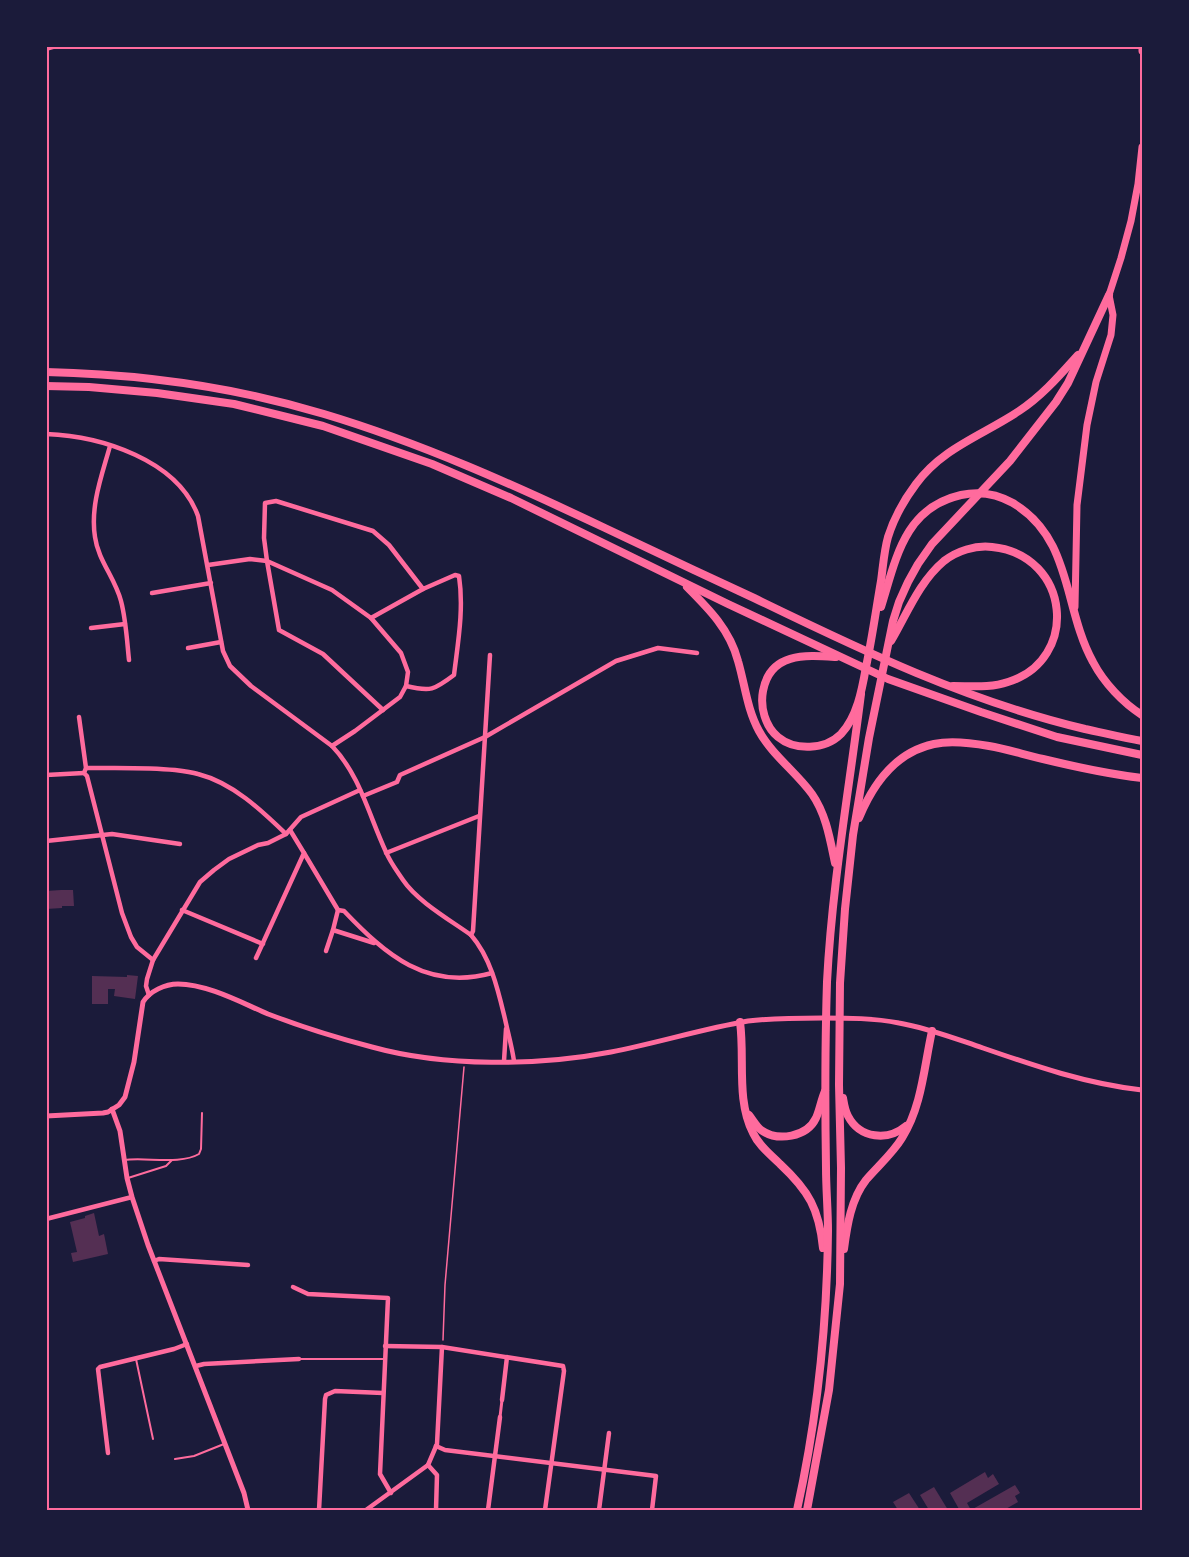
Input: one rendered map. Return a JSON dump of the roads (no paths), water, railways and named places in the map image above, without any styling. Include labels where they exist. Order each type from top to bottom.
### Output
[{"type":"highway","points":[[840,1284],[840,983],[845,909],[853,835],[869,738],[893,621],[899,602],[918,564],[932,544],[1010,461],[1056,402],[1068,383],[1109,295]]},
{"type":"highway","points":[[797,1510],[817,1389],[826,1286],[828,1230],[827,982],[836,870],[884,553],[899,509],[924,473],[950,451],[1019,411],[1039,396],[1083,350]]},
{"type":"highway","points":[[46,372],[157,380],[237,392],[324,414],[394,437],[522,489],[850,644],[946,686],[1017,711],[1143,741]]},
{"type":"highway","points":[[46,386],[157,393],[234,404],[324,426],[432,464],[541,513],[888,679],[1057,737],[1143,755]]},
{"type":"highway","points":[[873,631],[904,539],[924,512],[939,502],[975,493],[1007,499],[1035,518],[1046,532],[1055,549],[1093,662],[1120,697],[1143,716]]},
{"type":"highway","points":[[888,646],[918,593],[933,572],[946,560],[972,548],[993,547],[1016,552],[1027,558],[1047,578],[1056,603],[1055,631],[1045,656],[1035,667],[1009,682],[995,685],[946,686]]},
{"type":"highway","points":[[681,581],[711,610],[731,641],[753,718],[768,744],[812,794],[821,810],[836,870]]},
{"type":"highway","points":[[844,658],[804,655],[784,661],[776,667],[764,686],[762,695],[762,705],[770,728],[778,737],[794,745],[810,747],[827,743],[839,736],[848,725],[861,694]]},
{"type":"highway","points":[[853,835],[862,811],[878,781],[888,769],[916,750],[934,744],[949,742],[991,746],[1082,768],[1143,778]]},
{"type":"highway","points":[[740,1022],[743,1094],[752,1131],[759,1143],[802,1186],[814,1205],[820,1226],[826,1286]]},
{"type":"highway","points":[[807,1510],[829,1390],[848,1225],[856,1196],[902,1139],[911,1120],[932,1031]]},
{"type":"highway","points":[[839,1085],[847,1114],[862,1131],[879,1136],[888,1135],[900,1130],[911,1120]]},
{"type":"highway","points":[[746,1111],[761,1130],[768,1134],[783,1137],[797,1134],[816,1119],[820,1101],[826,1089]]},
{"type":"main road","points":[[46,48],[53,46]]},
{"type":"main road","points":[[1142,46],[1143,51]]},
{"type":"main road","points":[[1075,613],[1077,505],[1087,425],[1096,382],[1112,326],[1113,315],[1109,295],[1131,221],[1143,147]]},
{"type":"street","points":[[46,434],[82,437],[134,454],[158,467],[181,487],[198,516],[221,642],[230,666],[341,755],[363,796],[386,853],[404,882],[415,894],[471,935],[483,951],[492,973],[514,1061]]},
{"type":"street","points":[[110,446],[97,494],[94,530],[100,556],[121,600],[129,660]]},
{"type":"street","points":[[382,710],[323,654],[279,630],[264,537],[265,502],[276,501],[373,531],[389,545],[423,590]]},
{"type":"street","points":[[208,565],[250,559],[267,561],[332,590],[371,618],[401,653],[408,672],[406,686],[400,697],[332,746]]},
{"type":"street","points":[[371,618],[423,590],[455,575],[459,576],[462,593],[454,675],[435,688],[422,690],[406,686]]},
{"type":"street","points":[[152,593],[211,583]]},
{"type":"street","points":[[91,628],[125,624]]},
{"type":"street","points":[[188,648],[221,642]]},
{"type":"street","points":[[363,796],[397,782],[400,775],[485,737],[616,661],[658,648],[697,653]]},
{"type":"street","points":[[471,935],[490,655]]},
{"type":"street","points":[[79,717],[85,770],[122,913],[137,947],[153,960]]},
{"type":"street","points":[[46,775],[85,770],[152,768],[197,773],[237,792],[288,832],[304,853],[338,910],[326,951]]},
{"type":"street","points":[[149,995],[146,986],[153,960],[200,882],[229,859],[288,832],[301,817],[360,790]]},
{"type":"street","points":[[386,853],[479,816]]},
{"type":"street","points":[[46,841],[112,834],[180,844]]},
{"type":"street","points":[[256,958],[304,853]]},
{"type":"street","points":[[182,910],[263,944]]},
{"type":"street","points":[[338,910],[344,911],[377,944],[401,961],[418,969],[454,978],[492,973]]},
{"type":"street","points":[[333,930],[377,944]]},
{"type":"street","points":[[46,1116],[103,1113],[119,1105],[125,1097],[135,1055],[142,1007],[149,995],[169,985],[187,985],[224,995],[326,1035],[384,1051],[420,1057],[465,1061],[552,1060],[593,1055],[740,1022],[771,1018],[862,1018],[899,1023],[932,1031],[1071,1077],[1143,1090]]},
{"type":"street","points":[[504,1061],[506,1023]]},
{"type":"street","points":[[112,1109],[120,1131],[132,1197],[154,1261],[196,1366],[249,1510]]},
{"type":"street","points":[[46,1219],[132,1197]]},
{"type":"street","points":[[154,1261],[159,1258],[248,1264]]},
{"type":"street","points":[[293,1287],[308,1294],[388,1298],[380,1474],[391,1493]]},
{"type":"street","points":[[108,1454],[98,1369],[174,1350],[187,1344]]},
{"type":"street","points":[[386,1346],[442,1347],[563,1366],[545,1510]]},
{"type":"street","points":[[366,1510],[428,1465],[436,1446],[442,1347]]},
{"type":"street","points":[[488,1510],[507,1357]]},
{"type":"street","points":[[196,1366],[299,1359]]},
{"type":"street","points":[[319,1510],[326,1395],[334,1391],[383,1393]]},
{"type":"street","points":[[599,1510],[609,1433]]},
{"type":"street","points":[[436,1446],[446,1450],[656,1476],[652,1510]]},
{"type":"street","points":[[428,1465],[437,1475],[436,1510]]},
{"type":"lane","points":[[124,1160],[172,1160],[195,1157],[200,1154],[202,1113]]},
{"type":"lane","points":[[127,1178],[166,1166],[172,1160]]},
{"type":"lane","points":[[136,1358],[153,1439]]},
{"type":"lane","points":[[299,1359],[385,1359]]},
{"type":"lane","points":[[175,1459],[194,1456],[225,1444]]}]
